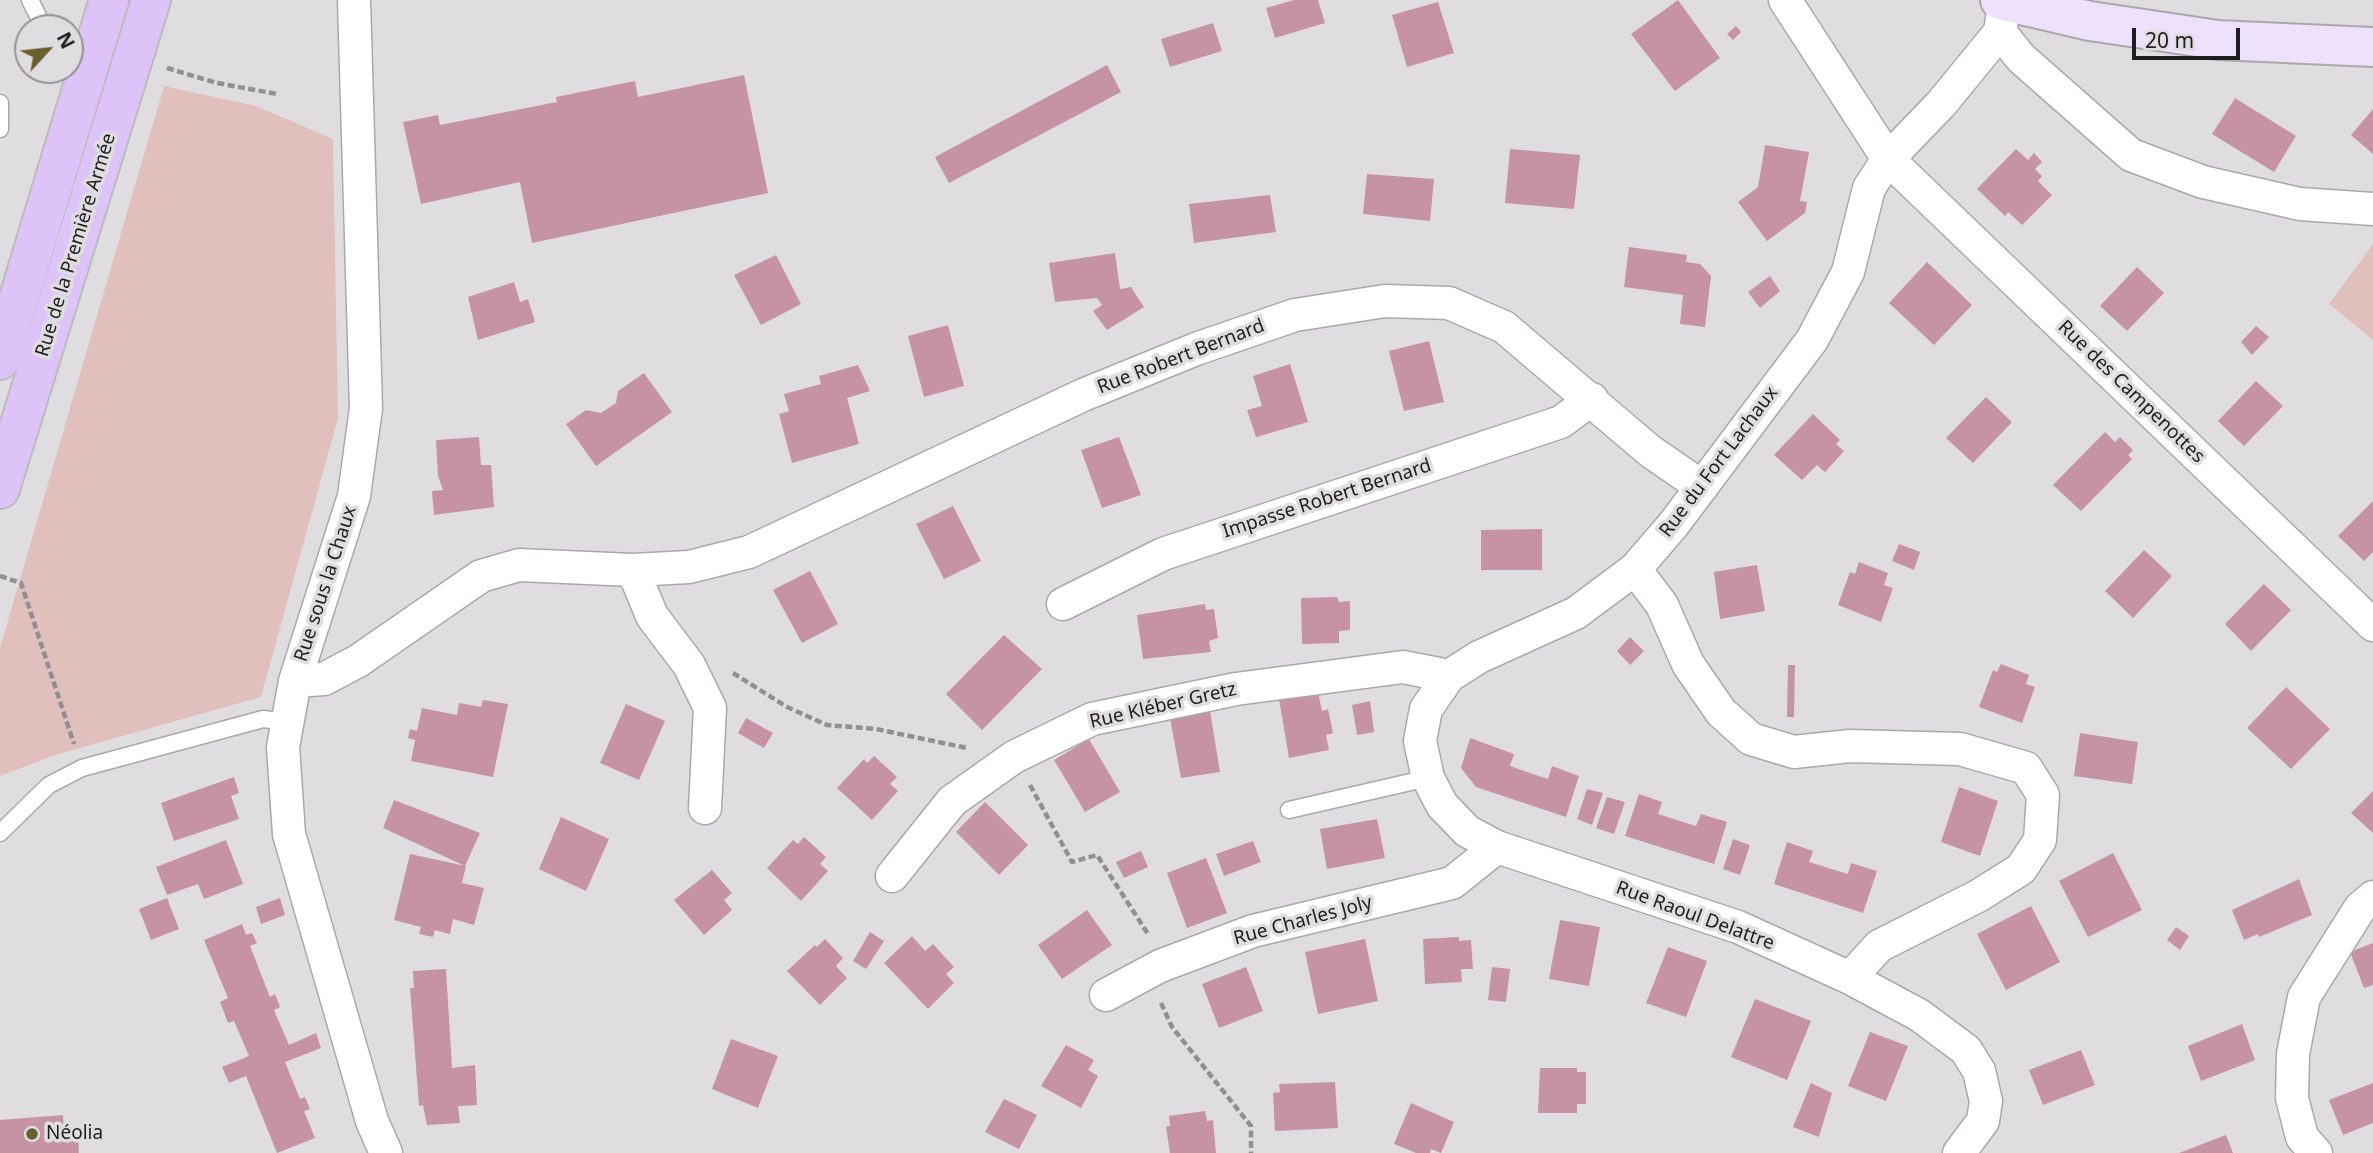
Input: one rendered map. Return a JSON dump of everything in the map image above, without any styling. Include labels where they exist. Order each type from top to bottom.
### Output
[{"type":"main road","name":"Rue de la Première Armée","points":[[0,360],[71,94],[109,0]]},
{"type":"main road","name":"Rue de la Première Armée","points":[[0,489],[152,0]]},
{"type":"street","name":"Rue sous la Chaux","points":[[354,0],[366,408],[354,496],[295,681],[283,747],[289,834],[372,1121],[386,1153]]},
{"type":"street","points":[[1796,5],[1888,159]]},
{"type":"street","points":[[2373,47],[2218,40],[2002,11],[2021,58],[2131,155],[2203,182],[2300,204],[2373,209]]},
{"type":"street","name":"Rue du Fort Lachaux","points":[[1449,676],[1479,657],[1576,613],[1635,569],[1702,488],[1812,341],[1848,272],[1869,188],[1888,159],[1941,104],[2002,11]]},
{"type":"street","name":"Rue des Campenottes","points":[[1888,159],[2373,625]]},
{"type":"street","name":"Rue Robert Bernard","points":[[295,681],[324,678],[358,660],[481,576],[519,565],[633,570],[689,567],[749,552],[1083,395],[1196,349],[1295,315],[1385,301],[1449,303],[1504,327],[1650,451],[1702,488]]},
{"type":"street","name":"Impasse Robert Bernard","points":[[1063,604],[1163,554],[1562,422],[1592,399]]},
{"type":"street","points":[[1635,569],[1662,605],[1688,664],[1714,702],[1751,738],[1794,752],[1850,746],[1960,749],[2026,768],[2043,795],[2040,840],[2021,869],[1978,896],[1879,946],[1850,978]]},
{"type":"street","points":[[633,570],[652,616],[689,665],[710,708],[712,727],[705,808]]},
{"type":"street","name":"Rue Kléber Gretz","points":[[891,876],[952,801],[1009,760],[1092,719],[1236,688],[1403,667],[1449,676]]},
{"type":"street","name":"Rue Raoul Delattre","points":[[1449,676],[1426,709],[1420,741],[1428,778],[1442,805],[1466,831],[1497,847],[1738,927],[1850,978],[1919,1015],[1966,1050],[1979,1071],[1986,1101],[1983,1121],[1959,1153]]},
{"type":"street","name":"Rue Charles Joly","points":[[1106,995],[1158,967],[1252,931],[1452,883],[1497,847]]},
{"type":"street","points":[[2316,1153],[2302,1137],[2292,1098],[2293,1054],[2304,997],[2360,908],[2373,897]]},
{"type":"lane","points":[[0,103],[0,129]]},
{"type":"lane","points":[[0,833],[49,785],[82,768],[263,719],[288,722]]},
{"type":"lane","points":[[1289,810],[1428,778]]},
{"type":"path","points":[[134,55],[217,83],[277,94]]},
{"type":"path","points":[[0,576],[21,583],[82,768]]},
{"type":"path","points":[[689,665],[721,666],[787,707],[827,725],[876,729],[935,740],[1009,760],[1072,862],[1097,855],[1150,937],[1158,967],[1160,1000],[1172,1027],[1251,1126],[1251,1153]]},
{"type":"shaded area","points":[[164,86],[256,106],[333,139],[338,418],[261,697],[55,755],[0,776],[0,648]]},
{"type":"shaded area","points":[[2373,244],[2373,340],[2329,304]]},
{"type":"building","points":[[1294,0],[1318,0],[1325,23],[1275,38],[1266,8]]},
{"type":"building","points":[[1678,0],[1720,58],[1675,91],[1631,34]]},
{"type":"building","points":[[1438,2],[1454,53],[1407,67],[1392,15]]},
{"type":"building","points":[[1213,23],[1222,51],[1170,67],[1161,39]]},
{"type":"building","points":[[1736,26],[1741,32],[1733,40],[1727,34]]},
{"type":"building","points":[[1107,65],[1121,92],[949,183],[935,157]]},
{"type":"building","points":[[744,75],[768,193],[532,243],[520,182],[421,204],[403,122],[438,115],[440,125],[557,102],[556,97],[635,81],[638,97]]},
{"type":"building","points":[[2235,98],[2296,136],[2274,172],[2212,134]]},
{"type":"building","points":[[2373,109],[2373,154],[2351,135]]},
{"type":"building","points":[[1765,145],[1809,152],[1800,201],[1807,202],[1805,213],[1767,241],[1738,202],[1758,187]]},
{"type":"building","points":[[1510,149],[1580,155],[1574,209],[1505,203]]},
{"type":"building","points":[[2016,149],[2028,160],[2034,153],[2042,162],[2035,169],[2042,176],[2038,181],[2052,195],[2022,225],[2008,212],[2005,216],[1977,189]]},
{"type":"building","points":[[1367,174],[1434,179],[1430,221],[1363,214]]},
{"type":"building","points":[[1270,195],[1276,232],[1194,243],[1189,204]]},
{"type":"building","points":[[1629,247],[1687,255],[1686,262],[1700,264],[1711,276],[1705,327],[1680,324],[1683,295],[1624,287]]},
{"type":"building","points":[[1115,253],[1120,289],[1131,287],[1144,307],[1107,330],[1093,311],[1102,305],[1097,298],[1055,302],[1049,263]]},
{"type":"building","points":[[776,255],[801,304],[761,325],[734,275]]},
{"type":"building","points":[[1927,262],[1972,305],[1934,345],[1889,303]]},
{"type":"building","points":[[2137,267],[2164,293],[2127,331],[2100,306]]},
{"type":"building","points":[[1770,276],[1780,291],[1760,308],[1748,292]]},
{"type":"building","points":[[514,282],[520,302],[528,299],[535,322],[478,340],[468,297]]},
{"type":"building","points":[[948,325],[964,386],[924,397],[908,336]]},
{"type":"building","points":[[2256,326],[2269,337],[2252,355],[2241,342]]},
{"type":"building","points":[[1429,341],[1444,402],[1404,411],[1389,351]]},
{"type":"building","points":[[1290,364],[1308,422],[1256,437],[1247,410],[1262,406],[1253,376]]},
{"type":"building","points":[[858,365],[870,391],[847,398],[859,444],[792,463],[779,414],[789,411],[784,394],[821,384],[819,376]]},
{"type":"building","points":[[644,373],[672,412],[596,466],[566,424],[586,410],[601,413],[616,403],[618,391]]},
{"type":"building","points":[[2256,381],[2283,406],[2244,446],[2218,421]]},
{"type":"building","points":[[1986,397],[2012,422],[1973,463],[1946,438]]},
{"type":"building","points":[[1813,414],[1840,440],[1836,444],[1844,451],[1825,472],[1817,465],[1802,480],[1774,455]]},
{"type":"building","points":[[2105,432],[2115,442],[2120,437],[2133,450],[2128,455],[2132,459],[2081,511],[2053,485]]},
{"type":"building","points":[[479,437],[481,465],[491,465],[494,507],[434,515],[432,491],[443,490],[438,476],[436,440]]},
{"type":"building","points":[[1119,437],[1141,495],[1102,508],[1081,450]]},
{"type":"building","points":[[2373,501],[2373,552],[2364,561],[2338,536]]},
{"type":"building","points":[[953,506],[981,561],[944,579],[916,524]]},
{"type":"building","points":[[1542,529],[1542,570],[1481,570],[1481,530]]},
{"type":"building","points":[[1899,544],[1920,552],[1914,570],[1892,561]]},
{"type":"building","points":[[2144,550],[2172,576],[2133,618],[2105,591]]},
{"type":"building","points":[[1859,562],[1888,573],[1884,585],[1893,588],[1881,622],[1838,605],[1850,572],[1855,574]]},
{"type":"building","points":[[1757,565],[1765,611],[1720,619],[1714,572]]},
{"type":"building","points":[[810,571],[838,624],[802,643],[773,590]]},
{"type":"building","points":[[2264,584],[2291,610],[2251,651],[2225,624]]},
{"type":"building","points":[[1337,597],[1339,602],[1350,601],[1350,630],[1339,631],[1339,643],[1302,644],[1301,598]]},
{"type":"building","points":[[1205,604],[1206,610],[1214,609],[1218,638],[1209,641],[1211,652],[1143,659],[1137,615]]},
{"type":"building","points":[[1004,635],[1042,669],[982,730],[946,694]]},
{"type":"building","points":[[1630,637],[1644,651],[1630,665],[1617,651]]},
{"type":"building","points":[[2001,664],[2029,675],[2026,684],[2035,687],[2022,723],[1979,707],[1993,670],[1997,672]]},
{"type":"building","points":[[1788,665],[1795,665],[1794,717],[1787,717]]},
{"type":"building","points":[[2286,687],[2330,729],[2291,769],[2247,728]]},
{"type":"building","points":[[1318,692],[1322,711],[1328,709],[1333,733],[1326,735],[1329,750],[1289,758],[1279,699]]},
{"type":"building","points":[[483,700],[508,704],[493,777],[411,761],[415,740],[408,738],[410,729],[417,731],[422,708],[457,715],[459,703],[481,707]]},
{"type":"building","points":[[1370,701],[1374,732],[1357,735],[1352,705]]},
{"type":"building","points":[[626,704],[665,721],[639,780],[600,763]]},
{"type":"building","points":[[1210,711],[1220,772],[1181,778],[1170,718]]},
{"type":"building","points":[[746,718],[773,733],[764,748],[738,733]]},
{"type":"building","points":[[2080,733],[2138,742],[2132,784],[2074,776]]},
{"type":"building","points":[[1470,738],[1514,754],[1510,766],[1530,773],[1548,779],[1552,766],[1579,776],[1566,817],[1476,787],[1461,768]]},
{"type":"building","points":[[1089,739],[1120,792],[1085,812],[1054,760]]},
{"type":"building","points":[[874,756],[897,777],[890,784],[898,791],[872,820],[837,788],[864,759],[867,763]]},
{"type":"building","points":[[234,777],[239,793],[231,796],[239,819],[174,841],[161,803]]},
{"type":"building","points":[[1959,787],[1998,801],[1980,856],[1941,842]]},
{"type":"building","points":[[1587,789],[1603,793],[1592,825],[1577,819]]},
{"type":"building","points":[[2373,791],[2373,833],[2351,813]]},
{"type":"building","points":[[1639,794],[1662,802],[1658,814],[1696,826],[1701,814],[1727,822],[1714,864],[1625,836]]},
{"type":"building","points":[[1607,797],[1625,802],[1614,834],[1596,828]]},
{"type":"building","points":[[394,800],[480,833],[465,866],[383,828]]},
{"type":"building","points":[[985,802],[1028,845],[999,875],[956,832]]},
{"type":"building","points":[[561,817],[609,839],[586,891],[539,869]]},
{"type":"building","points":[[1377,819],[1385,858],[1327,869],[1320,829]]},
{"type":"building","points":[[804,837],[826,857],[820,864],[828,871],[801,901],[767,868],[793,840],[798,844]]},
{"type":"building","points":[[1733,839],[1750,845],[1740,875],[1723,869]]},
{"type":"building","points":[[226,840],[243,884],[204,899],[198,884],[167,895],[156,867]]},
{"type":"building","points":[[1253,841],[1261,862],[1224,876],[1216,854]]},
{"type":"building","points":[[1787,842],[1813,851],[1809,862],[1848,874],[1851,863],[1877,871],[1863,913],[1774,884]]},
{"type":"building","points":[[1141,851],[1148,867],[1124,878],[1116,862]]},
{"type":"building","points":[[2113,853],[2142,910],[2088,937],[2059,881]]},
{"type":"building","points":[[410,854],[466,866],[462,883],[484,888],[474,925],[453,919],[450,934],[435,930],[433,937],[419,934],[421,927],[394,920]]},
{"type":"building","points":[[1206,858],[1227,913],[1187,928],[1167,873]]},
{"type":"building","points":[[712,870],[732,893],[724,900],[732,910],[704,935],[674,900]]},
{"type":"building","points":[[2299,879],[2312,915],[2259,937],[2258,934],[2244,940],[2232,910]]},
{"type":"building","points":[[167,898],[179,929],[151,940],[139,909]]},
{"type":"building","points":[[280,898],[285,915],[261,924],[256,907]]},
{"type":"building","points":[[2031,906],[2060,962],[2006,990],[1977,934]]},
{"type":"building","points":[[1087,910],[1112,945],[1062,979],[1038,945]]},
{"type":"building","points":[[1560,920],[1600,927],[1589,986],[1549,979]]},
{"type":"building","points":[[242,924],[246,935],[252,933],[257,943],[250,946],[270,997],[275,994],[280,1007],[274,1010],[289,1045],[316,1033],[321,1048],[285,1062],[300,1099],[305,1097],[310,1109],[304,1111],[315,1138],[277,1153],[246,1076],[229,1083],[222,1067],[249,1056],[234,1021],[228,1023],[220,1002],[228,998],[204,940]]},
{"type":"building","points":[[2176,927],[2189,936],[2180,950],[2167,940]]},
{"type":"building","points":[[870,932],[884,941],[866,969],[853,961]]},
{"type":"building","points":[[912,936],[925,951],[933,944],[954,967],[946,974],[954,983],[928,1009],[884,963]]},
{"type":"building","points":[[1459,937],[1459,941],[1471,940],[1473,969],[1461,969],[1462,982],[1425,984],[1423,939]]},
{"type":"building","points":[[825,939],[843,958],[836,966],[847,978],[820,1005],[787,971]]},
{"type":"building","points":[[1365,939],[1378,1001],[1318,1014],[1305,952]]},
{"type":"building","points":[[2373,943],[2373,985],[2364,988],[2350,952]]},
{"type":"building","points":[[1668,947],[1707,961],[1686,1017],[1646,1003]]},
{"type":"building","points":[[1246,967],[1263,1011],[1219,1028],[1202,984]]},
{"type":"building","points":[[1492,967],[1510,969],[1506,1002],[1488,1000]]},
{"type":"building","points":[[446,969],[452,1068],[475,1065],[477,1105],[458,1106],[460,1123],[427,1125],[423,1105],[419,1106],[410,988],[414,988],[413,971]]},
{"type":"building","points":[[1755,999],[1811,1021],[1787,1080],[1731,1057]]},
{"type":"building","points":[[2242,1024],[2255,1060],[2201,1081],[2188,1046]]},
{"type":"building","points":[[1870,1032],[1908,1046],[1886,1101],[1848,1086]]},
{"type":"building","points":[[731,1039],[778,1056],[758,1108],[712,1089]]},
{"type":"building","points":[[1066,1045],[1094,1060],[1088,1070],[1098,1076],[1081,1108],[1041,1086]]},
{"type":"building","points":[[2081,1050],[2095,1085],[2043,1105],[2029,1070]]},
{"type":"building","points":[[1540,1068],[1577,1068],[1577,1072],[1586,1072],[1586,1104],[1577,1104],[1577,1113],[1538,1113]]},
{"type":"building","points":[[1335,1082],[1338,1128],[1275,1131],[1273,1093],[1280,1092],[1279,1084]]},
{"type":"building","points":[[1811,1083],[1832,1093],[1819,1137],[1793,1127]]},
{"type":"building","points":[[2373,1083],[2373,1123],[2343,1135],[2329,1100]]},
{"type":"building","points":[[1004,1099],[1037,1115],[1019,1149],[985,1132]]},
{"type":"building","points":[[1411,1103],[1454,1122],[1441,1153],[1431,1149],[1430,1153],[1416,1153],[1394,1144]]},
{"type":"building","points":[[1205,1111],[1207,1121],[1213,1120],[1216,1153],[1170,1153],[1166,1127],[1170,1126],[1169,1116]]},
{"type":"building","name":"Néolia","points":[[63,1115],[64,1134],[78,1133],[79,1153],[0,1153],[0,1120]]},
{"type":"building","points":[[2226,1135],[2233,1153],[2179,1153]]},
{"type":"place","name":"Néolia","points":[[32,1134]]}]
